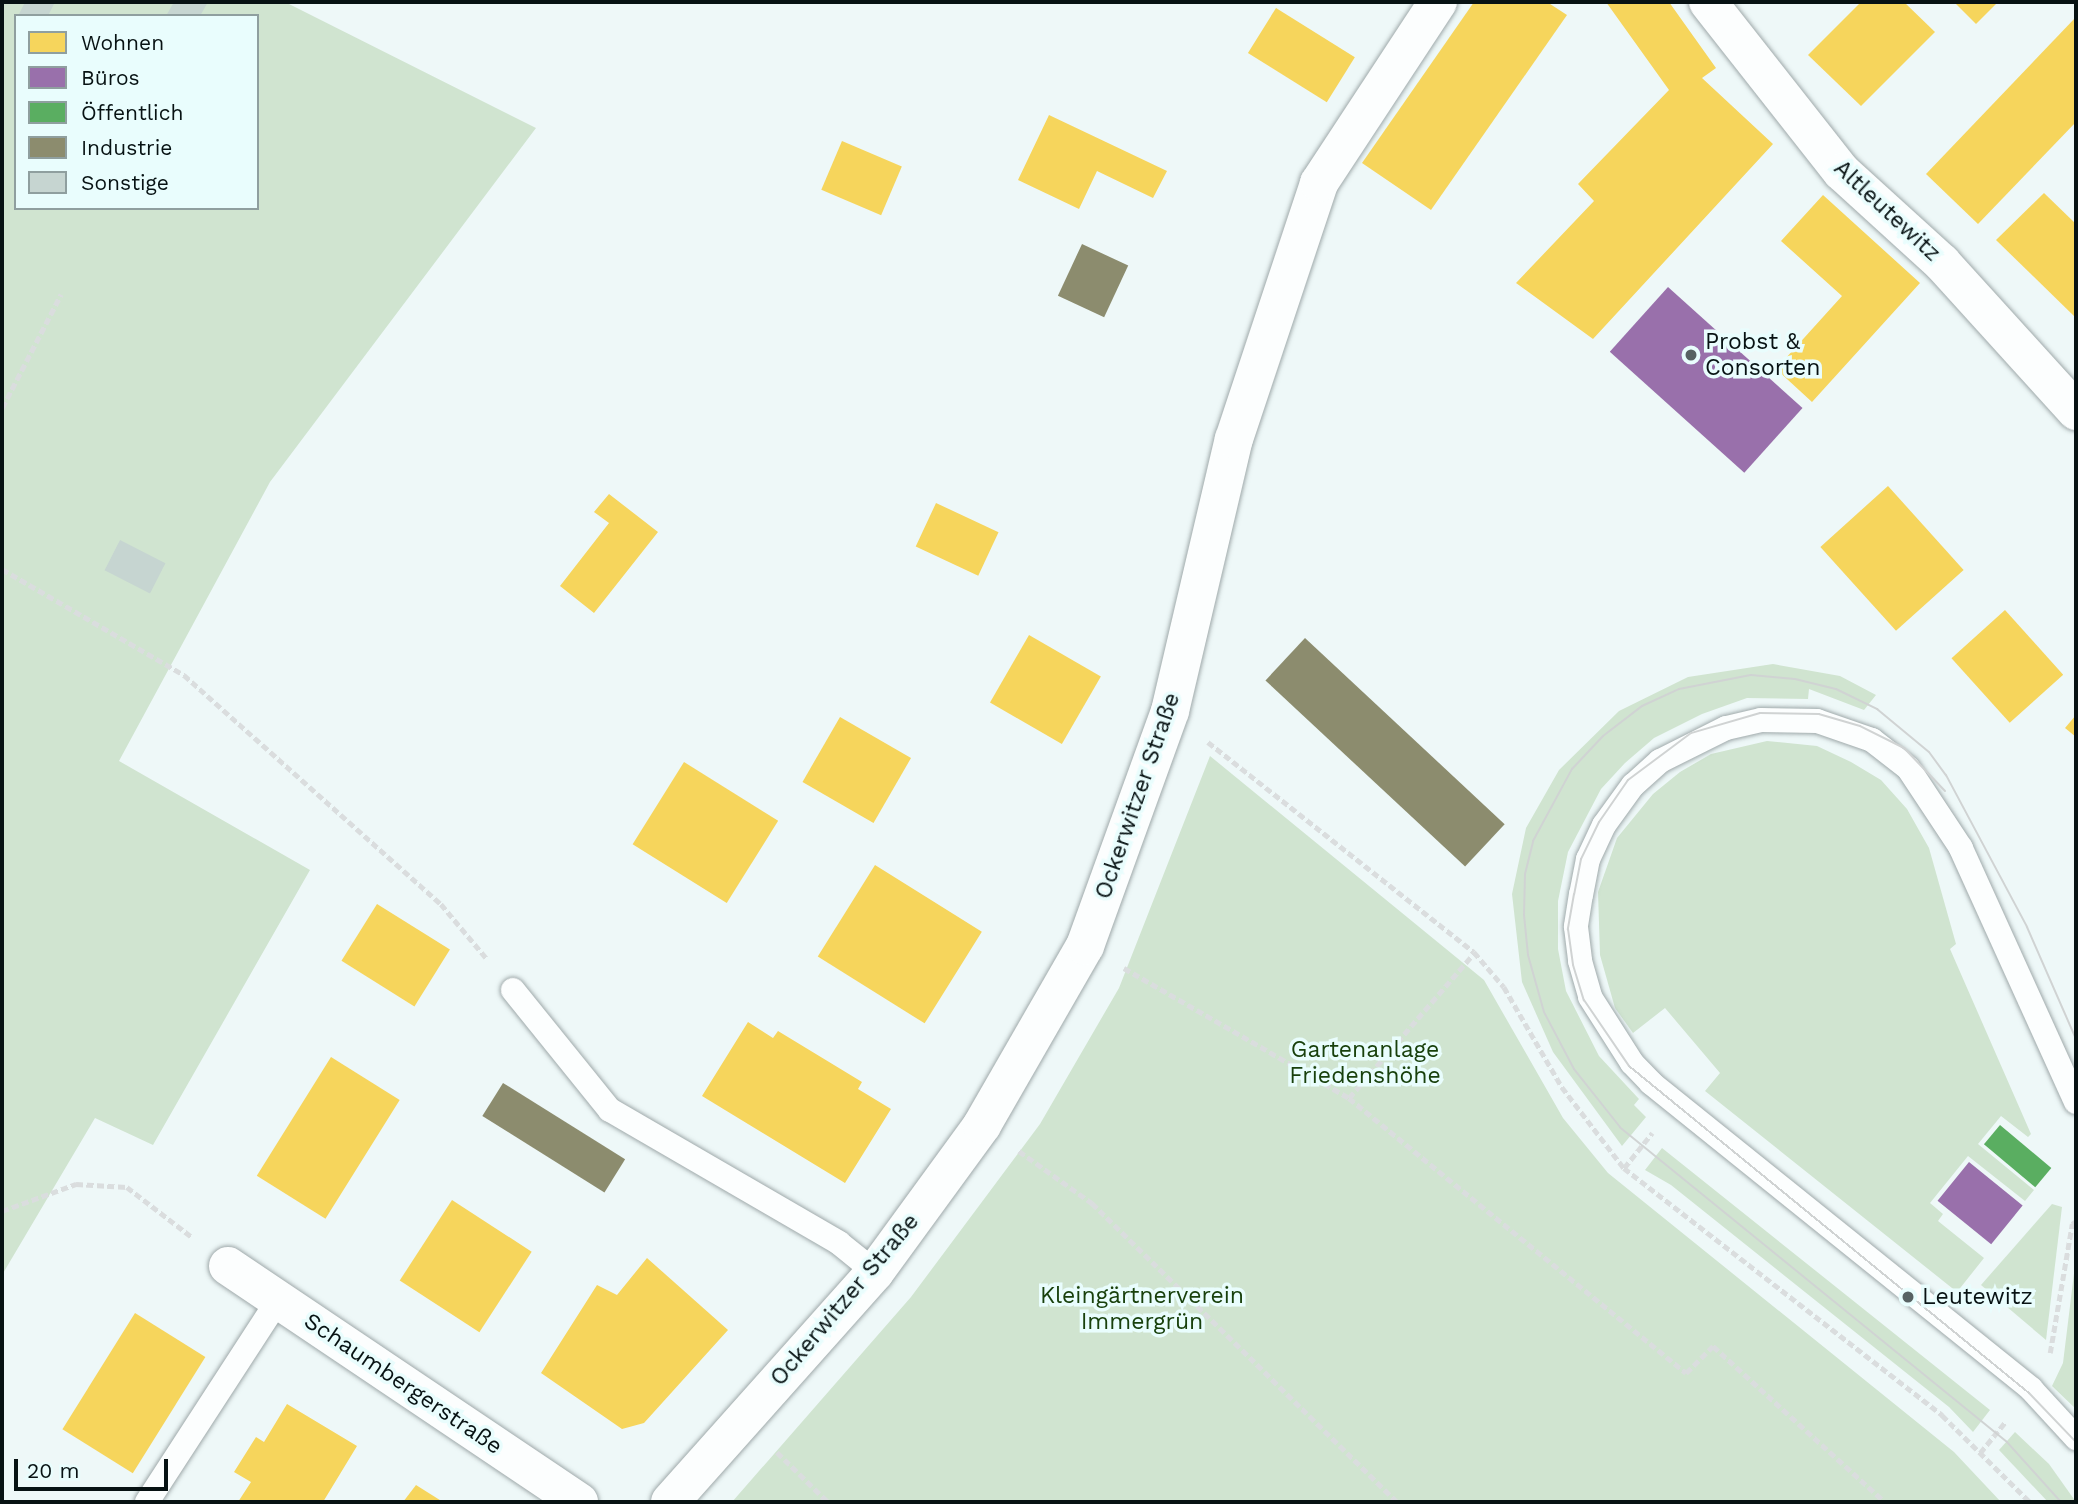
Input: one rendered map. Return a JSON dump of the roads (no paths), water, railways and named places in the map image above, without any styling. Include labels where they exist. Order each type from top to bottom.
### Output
[{"type":"street","name":"Ockerwitzer Straße","points":[[670,1502],[875,1272],[982,1125],[1085,946],[1170,711],[1234,439],[1319,183],[1438,2]]},
{"type":"street","name":"Altleutewitz","points":[[1709,2],[1842,173],[1942,263],[2076,411]]},
{"type":"street","name":"Schaumbergerstraße","points":[[228,1266],[579,1502]]},
{"type":"lane","points":[[2076,1102],[1961,848],[1908,768],[1872,740],[1817,721],[1761,720],[1726,728],[1660,761],[1633,785],[1604,825],[1588,859],[1576,927],[1580,961],[1590,997],[1632,1063],[1651,1083],[2031,1389],[2076,1438]]},
{"type":"lane","points":[[513,990],[610,1110],[839,1243],[875,1272]]},
{"type":"lane","points":[[147,1502],[278,1300]]},
{"type":"tram line","points":[[2061,1502],[2007,1442],[1620,1127],[1574,1069],[1544,1012],[1528,955],[1524,915],[1525,874],[1533,841],[1572,769],[1603,736],[1642,706],[1679,689],[1751,675],[1795,679],[1836,689],[1877,709],[1929,752],[1946,775],[2027,927],[2076,1039]]},
{"type":"tram line","points":[[1945,791],[1904,748],[1860,726],[1819,714],[1760,713],[1691,733],[1628,780],[1599,822],[1581,859],[1574,894],[1568,929],[1573,965],[1584,1000],[1629,1066],[2029,1393],[2076,1442]]},
{"type":"place","name":"Probst & Consorten","points":[[1691,355]]},
{"type":"place","name":"Leutewitz","points":[[1908,1297]]},
{"type":"park label","name":"Gartenanlage Friedenshöhe","points":[[1365,1063]]},
{"type":"park label","name":"Kleingärtnerverein Immergrün","points":[[1142,1309]]}]
